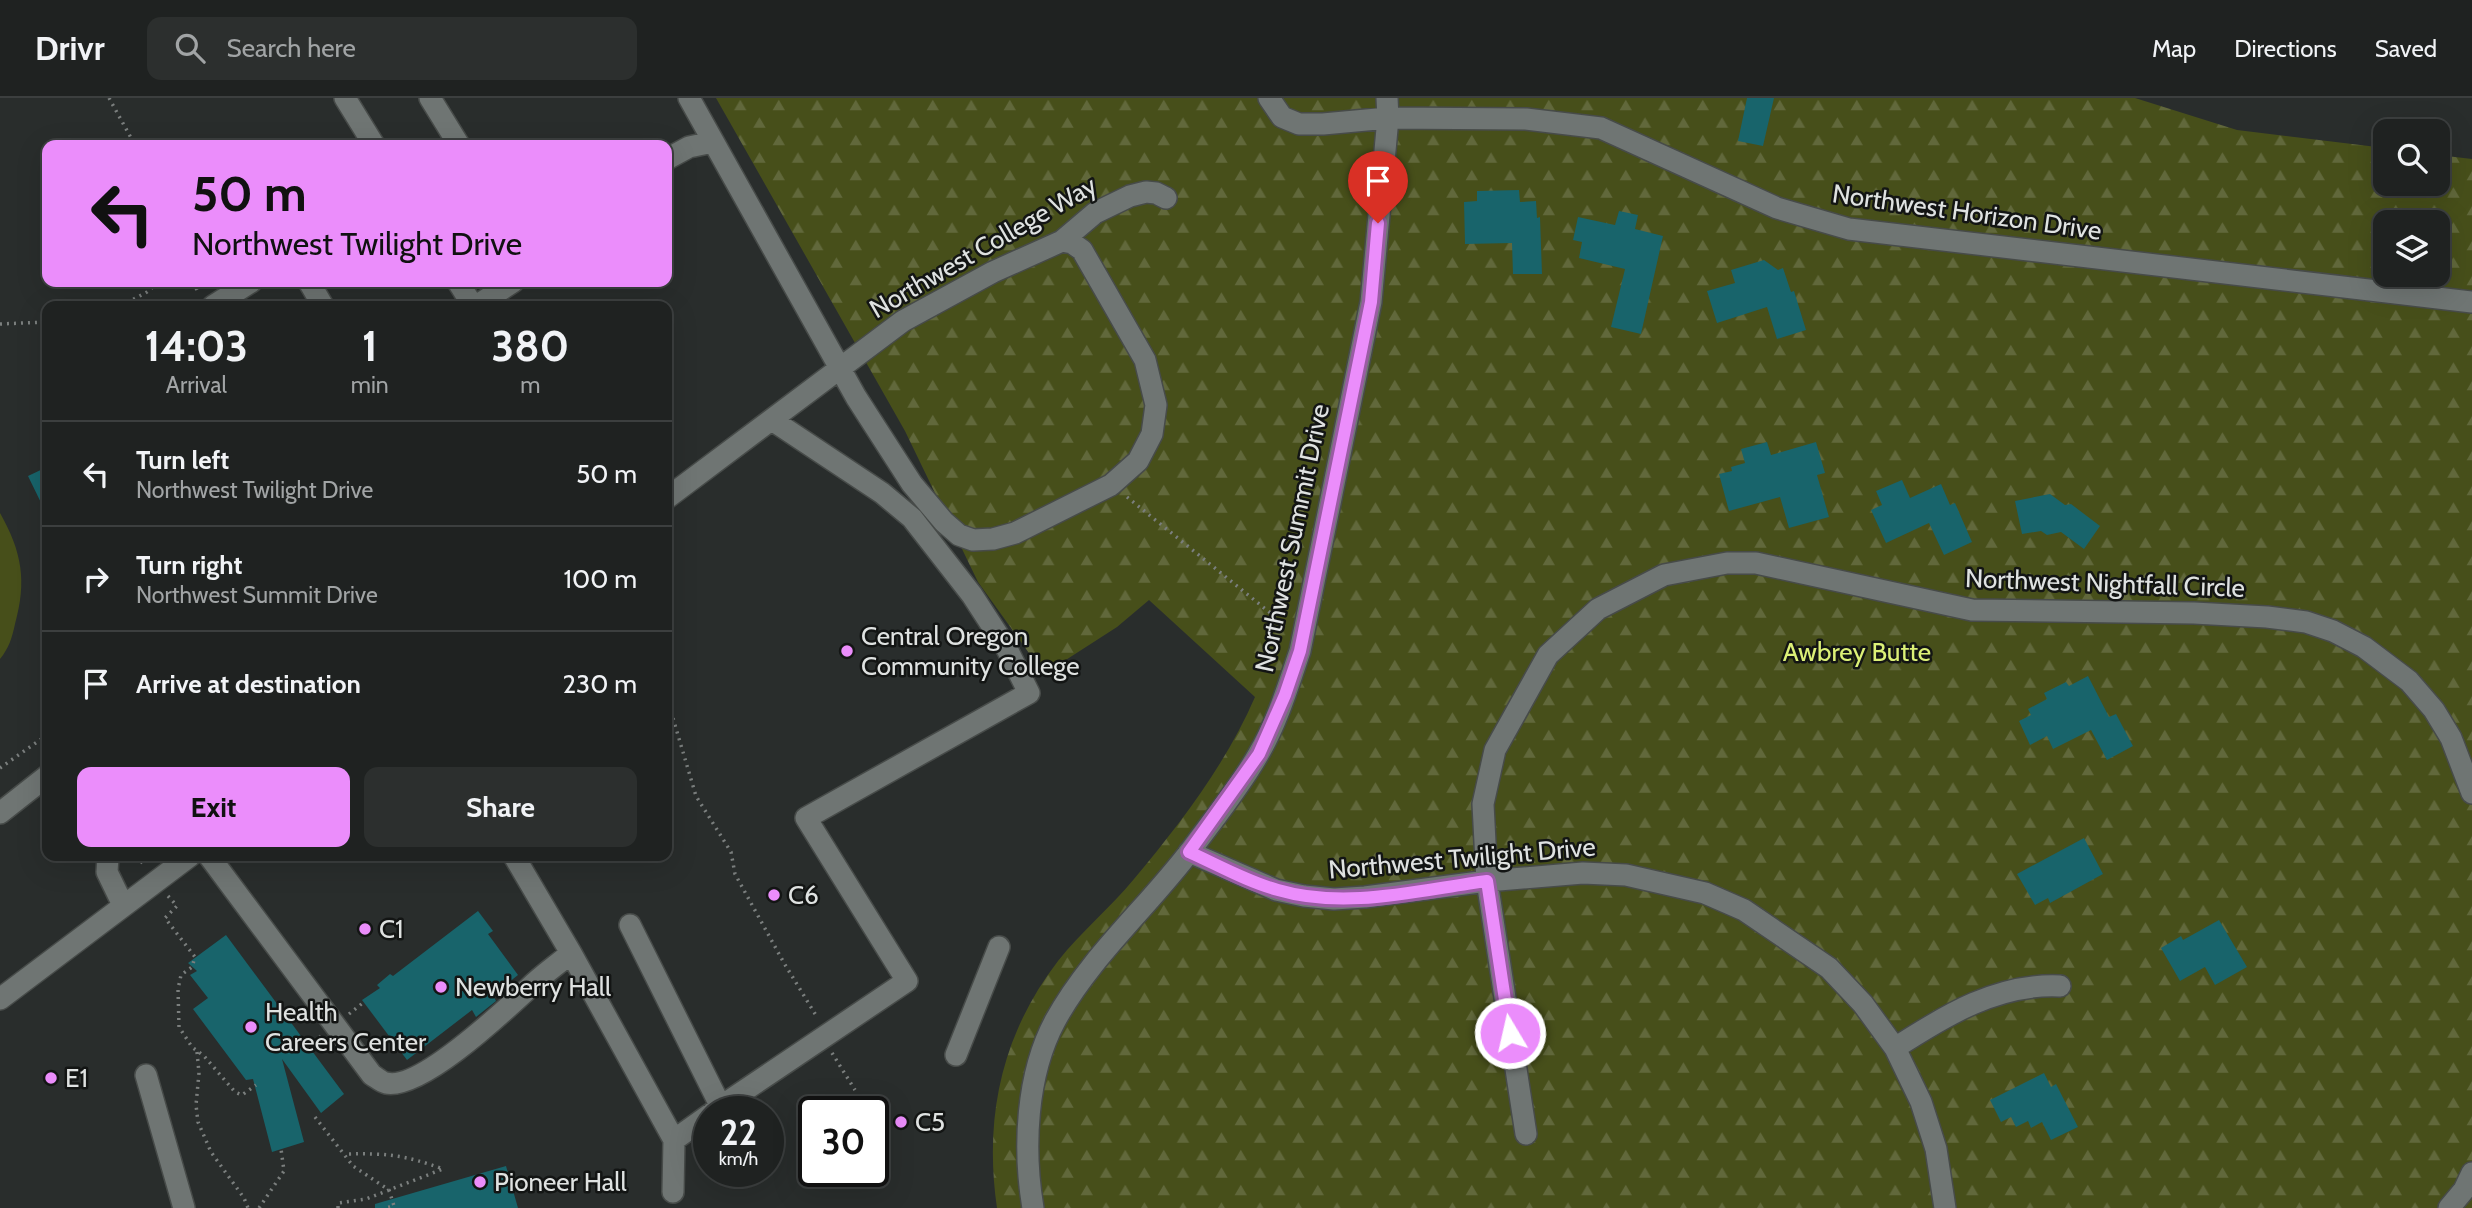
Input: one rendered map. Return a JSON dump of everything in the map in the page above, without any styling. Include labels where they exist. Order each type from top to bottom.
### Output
[{"type":"street","points":[[345,98],[371,140]]},
{"type":"street","points":[[430,98],[456,140]]},
{"type":"street","points":[[689,98],[839,368],[912,484],[944,523],[959,535],[973,540],[992,539],[1015,533],[1111,485],[1138,461],[1152,434],[1156,405],[1145,360],[1082,250],[1072,243],[1062,241]]},
{"type":"street","name":"Northwest Horizon Drive","points":[[1269,98],[1282,117],[1299,124],[1323,124],[1387,108],[1601,128],[1777,208],[1849,229],[2472,302]]},
{"type":"street","name":"Northwest Summit Drive","points":[[1033,1208],[1027,1174],[1026,1138],[1037,1068],[1054,1023],[1084,978],[1189,852],[1259,754],[1285,695],[1302,639],[1371,302],[1387,108]]},
{"type":"street","points":[[672,156],[689,147],[713,142]]},
{"type":"street","name":"Northwest College Way","points":[[672,494],[903,321],[993,272],[1062,241],[1095,214],[1130,196],[1146,191],[1166,198]]},
{"type":"street","points":[[221,301],[243,287]]},
{"type":"street","points":[[483,301],[505,287]]},
{"type":"street","points":[[737,1096],[907,981],[806,818],[1029,692],[1007,649],[972,595],[912,518],[882,493],[772,420]]},
{"type":"street","name":"Northwest Nightfall Circle","points":[[1526,1134],[1487,881],[1483,804],[1495,750],[1548,654],[1598,609],[1664,575],[1727,563],[1756,563],[1972,610],[2193,613],[2306,622],[2333,631],[2364,647],[2409,681],[2434,710],[2451,738],[2472,793]]},
{"type":"street","points":[[0,813],[42,780]]},
{"type":"street","name":"Northwest Twilight Drive","points":[[1189,852],[1276,890],[1314,897],[1365,897],[1487,881],[1583,873],[1626,875],[1705,893],[1744,911],[1829,968],[1863,1004],[1895,1048],[1921,1102],[1932,1137],[1945,1208]]},
{"type":"street","points":[[108,861],[107,872],[123,905]]},
{"type":"street","points":[[0,999],[183,861]]},
{"type":"street","points":[[213,861],[372,1075],[387,1083],[405,1081],[432,1068],[509,1008],[529,987],[571,953]]},
{"type":"street","points":[[517,861],[674,1140],[673,1192]]},
{"type":"street","points":[[630,925],[708,1096]]},
{"type":"street","points":[[956,1055],[999,947]]},
{"type":"street","points":[[1895,1048],[1964,1006],[2015,989],[2036,985],[2060,986]]},
{"type":"street","points":[[146,1075],[184,1208]]},
{"type":"street","points":[[674,1140],[693,1127]]},
{"type":"street","points":[[2449,1208],[2464,1190],[2472,1173]]},
{"type":"path","points":[[109,98],[132,140]]},
{"type":"path","points":[[130,301],[153,287]]},
{"type":"path","points":[[0,324],[42,322]]},
{"type":"path","points":[[1111,485],[1302,639]]},
{"type":"path","points":[[672,715],[696,796],[732,852],[735,874],[821,1023],[830,1048],[855,1090]]},
{"type":"path","points":[[0,768],[42,739]]},
{"type":"path","points":[[156,881],[177,906],[165,918],[195,957],[192,967],[181,975],[177,1009],[179,1027],[197,1052],[204,1056],[235,1092],[242,1095],[256,1085]]},
{"type":"path","points":[[197,1052],[198,1122],[211,1152],[244,1198],[248,1208]]},
{"type":"path","points":[[315,1117],[353,1166],[389,1190],[394,1206],[385,1208]]},
{"type":"path","points":[[258,1208],[284,1171],[281,1149]]},
{"type":"path","points":[[338,1208],[338,1203],[366,1199],[443,1169],[407,1156],[346,1154]]},
{"type":"green space","name":"Awbrey Butte","points":[[716,98],[2135,98],[2237,130],[2373,147],[2373,196],[2450,196],[2450,156],[2472,159],[2472,1208],[997,1208],[993,1142],[996,1110],[1010,1048],[1023,1018],[1038,989],[1058,961],[1125,890],[1185,815],[1216,770],[1255,697],[1149,600],[1117,627],[1044,674],[978,582],[905,431]]},
{"type":"green space","points":[[0,513],[18,554],[21,594],[13,634],[0,659]]},
{"type":"building","points":[[1747,98],[1774,98],[1763,146],[1738,141]]},
{"type":"building","points":[[1519,190],[1520,202],[1536,201],[1537,218],[1540,217],[1542,274],[1513,274],[1512,243],[1465,244],[1464,202],[1477,201],[1477,191]]},
{"type":"building","points":[[1619,211],[1638,215],[1635,229],[1663,236],[1641,334],[1611,327],[1625,269],[1579,258],[1582,242],[1573,240],[1578,217],[1615,225]]},
{"type":"building","points":[[1764,260],[1778,270],[1783,268],[1791,292],[1794,291],[1806,330],[1777,339],[1767,307],[1717,323],[1707,291],[1735,283],[1731,270]]},
{"type":"building","points":[[1767,442],[1771,455],[1816,442],[1825,473],[1817,475],[1829,517],[1789,528],[1780,497],[1729,511],[1719,474],[1732,471],[1731,467],[1745,463],[1741,449]]},
{"type":"building","points":[[42,469],[42,505],[28,476]]},
{"type":"building","points":[[1902,480],[1910,498],[1941,484],[1950,505],[1955,503],[1972,542],[1944,555],[1929,523],[1886,543],[1871,510],[1882,505],[1876,491]]},
{"type":"building","points":[[2050,494],[2065,505],[2071,504],[2100,526],[2084,549],[2061,532],[2047,535],[2041,531],[2022,534],[2015,501]]},
{"type":"building","points":[[2088,676],[2109,717],[2116,714],[2133,746],[2107,760],[2091,730],[2053,749],[2047,736],[2030,745],[2019,721],[2031,715],[2028,709],[2047,699],[2044,693],[2066,682],[2069,686]]},
{"type":"building","points":[[2084,838],[2103,874],[2050,903],[2048,898],[2035,905],[2017,874]]},
{"type":"building","name":"Newberry Hall","points":[[478,911],[493,931],[488,934],[518,975],[493,995],[496,1001],[476,1017],[472,1010],[407,1060],[362,1000],[380,988],[377,985],[390,974],[393,976]]},
{"type":"building","points":[[2219,920],[2247,967],[2215,985],[2205,967],[2180,981],[2161,948],[2181,936],[2183,940]]},
{"type":"building","name":"Health Careers Center","points":[[226,935],[344,1094],[321,1113],[282,1059],[304,1142],[272,1152],[253,1079],[246,1080],[193,1009],[208,998],[190,975],[197,971],[188,963]]},
{"type":"building","points":[[2044,1073],[2051,1087],[2056,1084],[2078,1127],[2051,1140],[2042,1122],[2031,1128],[2028,1121],[2016,1127],[2011,1117],[2001,1122],[1990,1100]]},
{"type":"building","name":"Pioneer Hall","points":[[506,1166],[518,1208],[375,1208],[375,1204]]},
{"type":"place","name":"Central Oregon Community College","points":[[847,651]]},
{"type":"place","name":"C6","points":[[774,895]]},
{"type":"place","name":"C1","points":[[365,929]]},
{"type":"place","name":"Newberry Hall","points":[[441,987]]},
{"type":"place","name":"Health Careers Center","points":[[251,1027]]},
{"type":"place","name":"E1","points":[[51,1078]]},
{"type":"place","name":"C5","points":[[901,1122]]},
{"type":"place","name":"Pioneer Hall","points":[[480,1182]]},
{"type":"route","points":[[1378,223],[1371,302],[1300,651],[1285,695],[1259,754],[1189,852],[1276,890],[1334,899],[1487,881],[1510,1033]]}]
